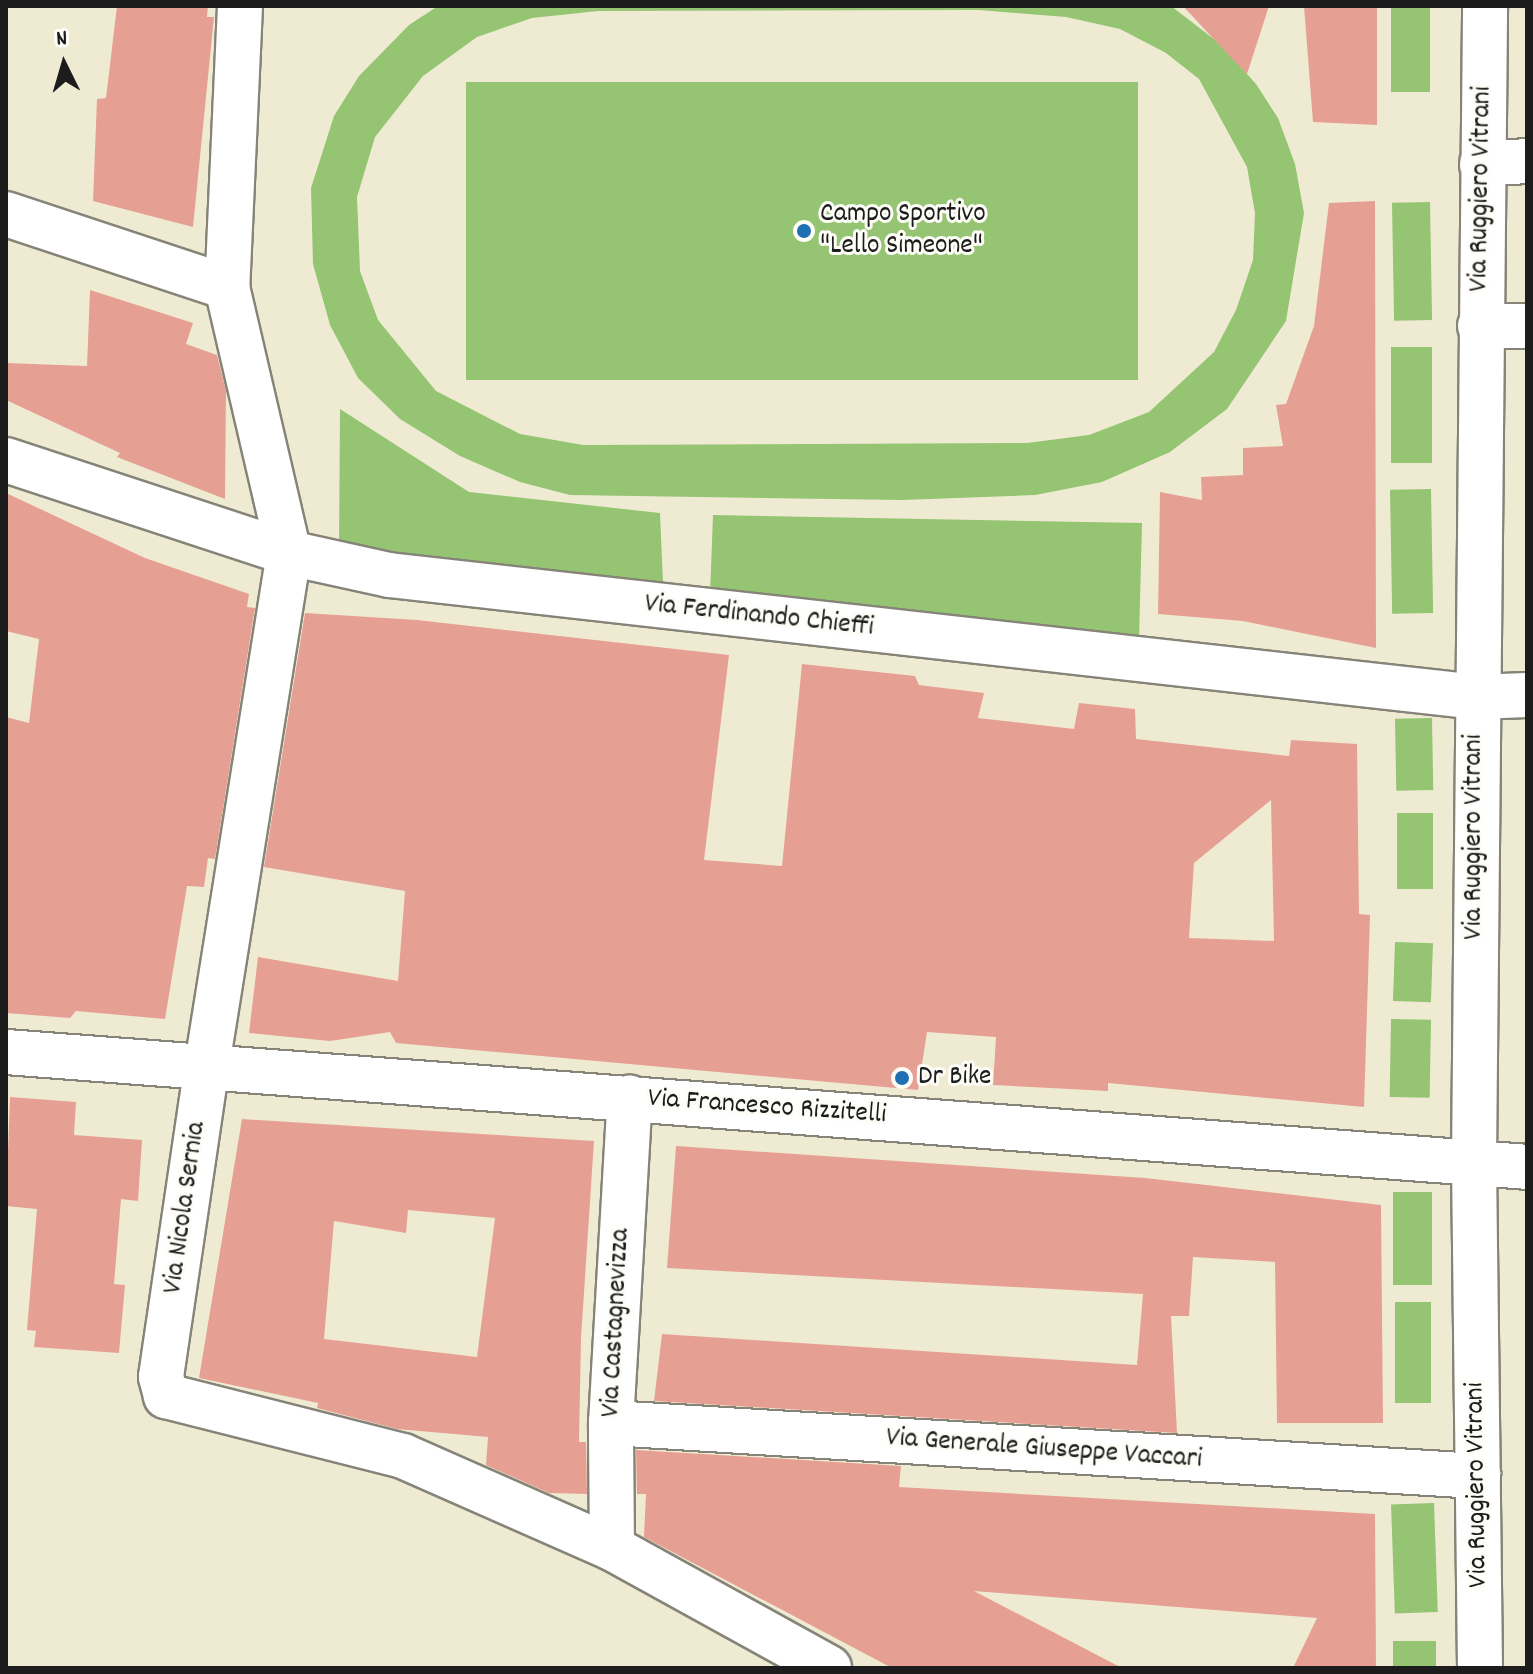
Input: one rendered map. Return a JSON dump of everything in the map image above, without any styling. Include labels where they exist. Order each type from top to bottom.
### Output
[{"type":"street","points":[[240,6],[227,287],[289,553]]},
{"type":"street","name":"Via Ruggiero Vitrani","points":[[1480,1668],[1474,1162],[1476,697],[1485,6]]},
{"type":"street","points":[[1482,164],[1527,161]]},
{"type":"street","points":[[6,214],[227,287]]},
{"type":"street","points":[[1480,326],[1527,326]]},
{"type":"street","name":"Via Ferdinando Chieffi","points":[[6,460],[289,553],[389,575],[1476,697],[1527,695]]},
{"type":"street","name":"Via Nicola Sernia","points":[[289,553],[207,1065],[161,1377],[166,1396],[191,1406],[403,1456],[612,1548],[829,1668]]},
{"type":"street","name":"Via Francesco Rizzitelli","points":[[6,1052],[1527,1167]]},
{"type":"street","name":"Via Castagnevizza","points":[[612,1548],[611,1423],[630,1098]]},
{"type":"street","name":"Via Generale Giuseppe Vaccari","points":[[611,1423],[1478,1476]]},
{"type":"green space","points":[[438,6],[1171,6],[1219,43],[1256,84],[1278,118],[1295,164],[1304,213],[1286,321],[1227,409],[1170,452],[1102,482],[1035,495],[902,500],[570,495],[520,482],[460,456],[400,419],[358,378],[330,325],[313,264],[311,188],[334,116],[359,76],[409,25]],"holes":[[[979,10],[1066,17],[1120,29],[1166,53],[1199,79],[1247,167],[1255,213],[1253,260],[1236,310],[1214,352],[1149,412],[1089,435],[1027,443],[583,445],[520,434],[436,391],[378,320],[360,271],[357,197],[375,137],[423,76],[477,37],[532,18],[598,11]]]},
{"type":"green space","points":[[1391,6],[1430,6],[1430,92],[1391,92]]},
{"type":"green space","name":"Campo Sportivo \"Lello Simeone\"","points":[[466,82],[1138,82],[1138,380],[466,380]]},
{"type":"green space","points":[[1430,202],[1432,320],[1394,321],[1392,203]]},
{"type":"green space","points":[[1391,347],[1432,347],[1432,463],[1391,463]]},
{"type":"green space","points":[[340,409],[469,492],[660,513],[664,606],[339,552]]},
{"type":"green space","points":[[1431,489],[1433,613],[1392,614],[1390,490]]},
{"type":"green space","points":[[713,515],[1142,523],[1139,640],[710,595]]},
{"type":"green space","points":[[1432,718],[1433,790],[1396,791],[1395,719]]},
{"type":"green space","points":[[1397,813],[1433,813],[1433,889],[1397,889]]},
{"type":"green space","points":[[1395,942],[1433,943],[1431,1002],[1393,1001]]},
{"type":"green space","points":[[1391,1019],[1431,1020],[1430,1098],[1390,1097]]},
{"type":"green space","points":[[1393,1192],[1432,1192],[1432,1285],[1393,1285]]},
{"type":"green space","points":[[1395,1302],[1431,1302],[1431,1403],[1395,1403]]},
{"type":"green space","points":[[1434,1503],[1438,1612],[1395,1613],[1391,1505]]},
{"type":"green space","points":[[1393,1641],[1436,1641],[1436,1668],[1393,1668]]},
{"type":"building","points":[[117,6],[208,6],[207,17],[214,17],[193,227],[93,201],[97,99],[106,98]]},
{"type":"building","points":[[1183,6],[1269,6],[1247,74],[1221,47]]},
{"type":"building","points":[[1304,6],[1377,6],[1377,125],[1313,122]]},
{"type":"building","points":[[1375,201],[1376,648],[1243,621],[1158,614],[1160,492],[1202,500],[1201,477],[1243,475],[1243,448],[1283,446],[1276,405],[1286,404],[1314,326],[1329,203]]},
{"type":"building","points":[[90,290],[193,323],[186,344],[217,355],[226,391],[225,499],[117,457],[120,453],[6,400],[6,363],[87,366]]},
{"type":"building","points":[[6,493],[145,558],[249,594],[247,607],[255,608],[215,859],[208,858],[204,887],[187,886],[165,1019],[76,1011],[70,1018],[6,1013],[6,717],[29,723],[39,639],[6,631]]},
{"type":"building","points":[[305,613],[417,620],[729,655],[704,860],[782,866],[802,664],[915,676],[919,685],[984,693],[978,718],[1074,729],[1079,703],[1135,709],[1136,739],[1289,756],[1291,740],[1357,744],[1359,914],[1370,915],[1364,1107],[1108,1083],[1108,1091],[993,1085],[996,1037],[927,1032],[918,1090],[396,1043],[390,1032],[330,1041],[249,1033],[258,957],[398,981],[405,891],[264,867]],"holes":[[[1271,800],[1274,941],[1189,938],[1194,863]]]},
{"type":"building","points":[[10,1097],[76,1102],[74,1135],[142,1140],[138,1201],[121,1199],[114,1284],[125,1285],[119,1353],[34,1347],[36,1331],[27,1330],[37,1209],[6,1206]]},
{"type":"building","points":[[242,1119],[594,1141],[581,1338],[579,1442],[586,1442],[587,1494],[549,1493],[486,1465],[488,1437],[397,1429],[317,1408],[318,1403],[199,1378]],"holes":[[[408,1210],[495,1218],[477,1357],[324,1339],[334,1221],[406,1233]]]},
{"type":"building","points":[[676,1146],[1145,1178],[1381,1205],[1383,1423],[1277,1423],[1275,1262],[1193,1257],[1189,1316],[1171,1316],[1177,1433],[654,1401],[662,1334],[1137,1365],[1143,1294],[667,1268]]},
{"type":"building","points":[[636,1450],[901,1466],[899,1487],[1375,1514],[1376,1668],[1293,1668],[1317,1618],[974,1591],[1122,1668],[892,1668],[644,1537],[646,1494],[637,1494]]},
{"type":"place","name":"Campo Sportivo \"Lello Simeone\"","points":[[804,231]]},
{"type":"place","name":"Dr Bike","points":[[902,1078]]}]
